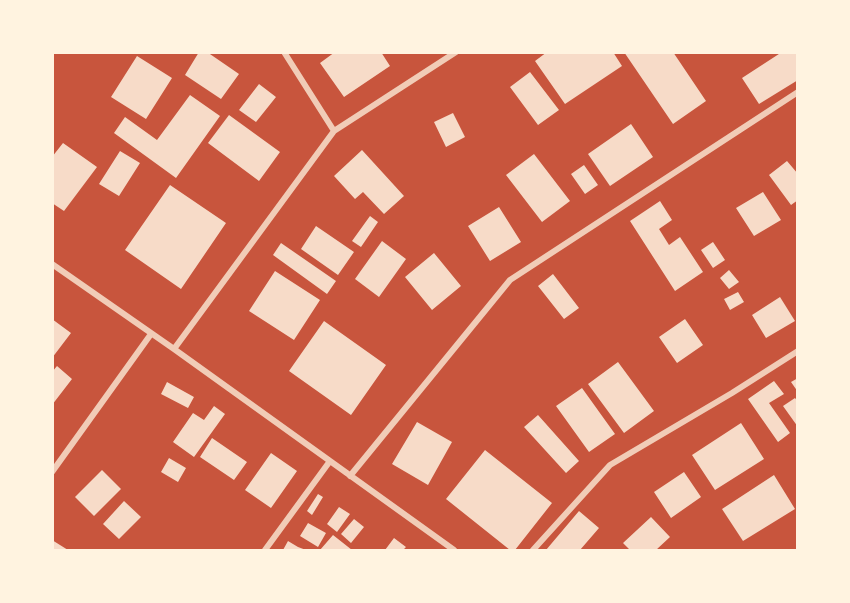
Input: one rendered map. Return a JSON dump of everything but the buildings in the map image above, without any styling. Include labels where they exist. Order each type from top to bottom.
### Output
[{"type":"street","points":[[284,52],[334,131]]},
{"type":"street","points":[[174,349],[334,131],[456,52]]},
{"type":"street","points":[[350,476],[510,280],[798,92]]},
{"type":"street","points":[[52,264],[454,550]]},
{"type":"street","points":[[52,472],[151,334]]},
{"type":"street","points":[[533,550],[610,465],[798,351]]},
{"type":"street","points":[[265,550],[330,461]]}]
